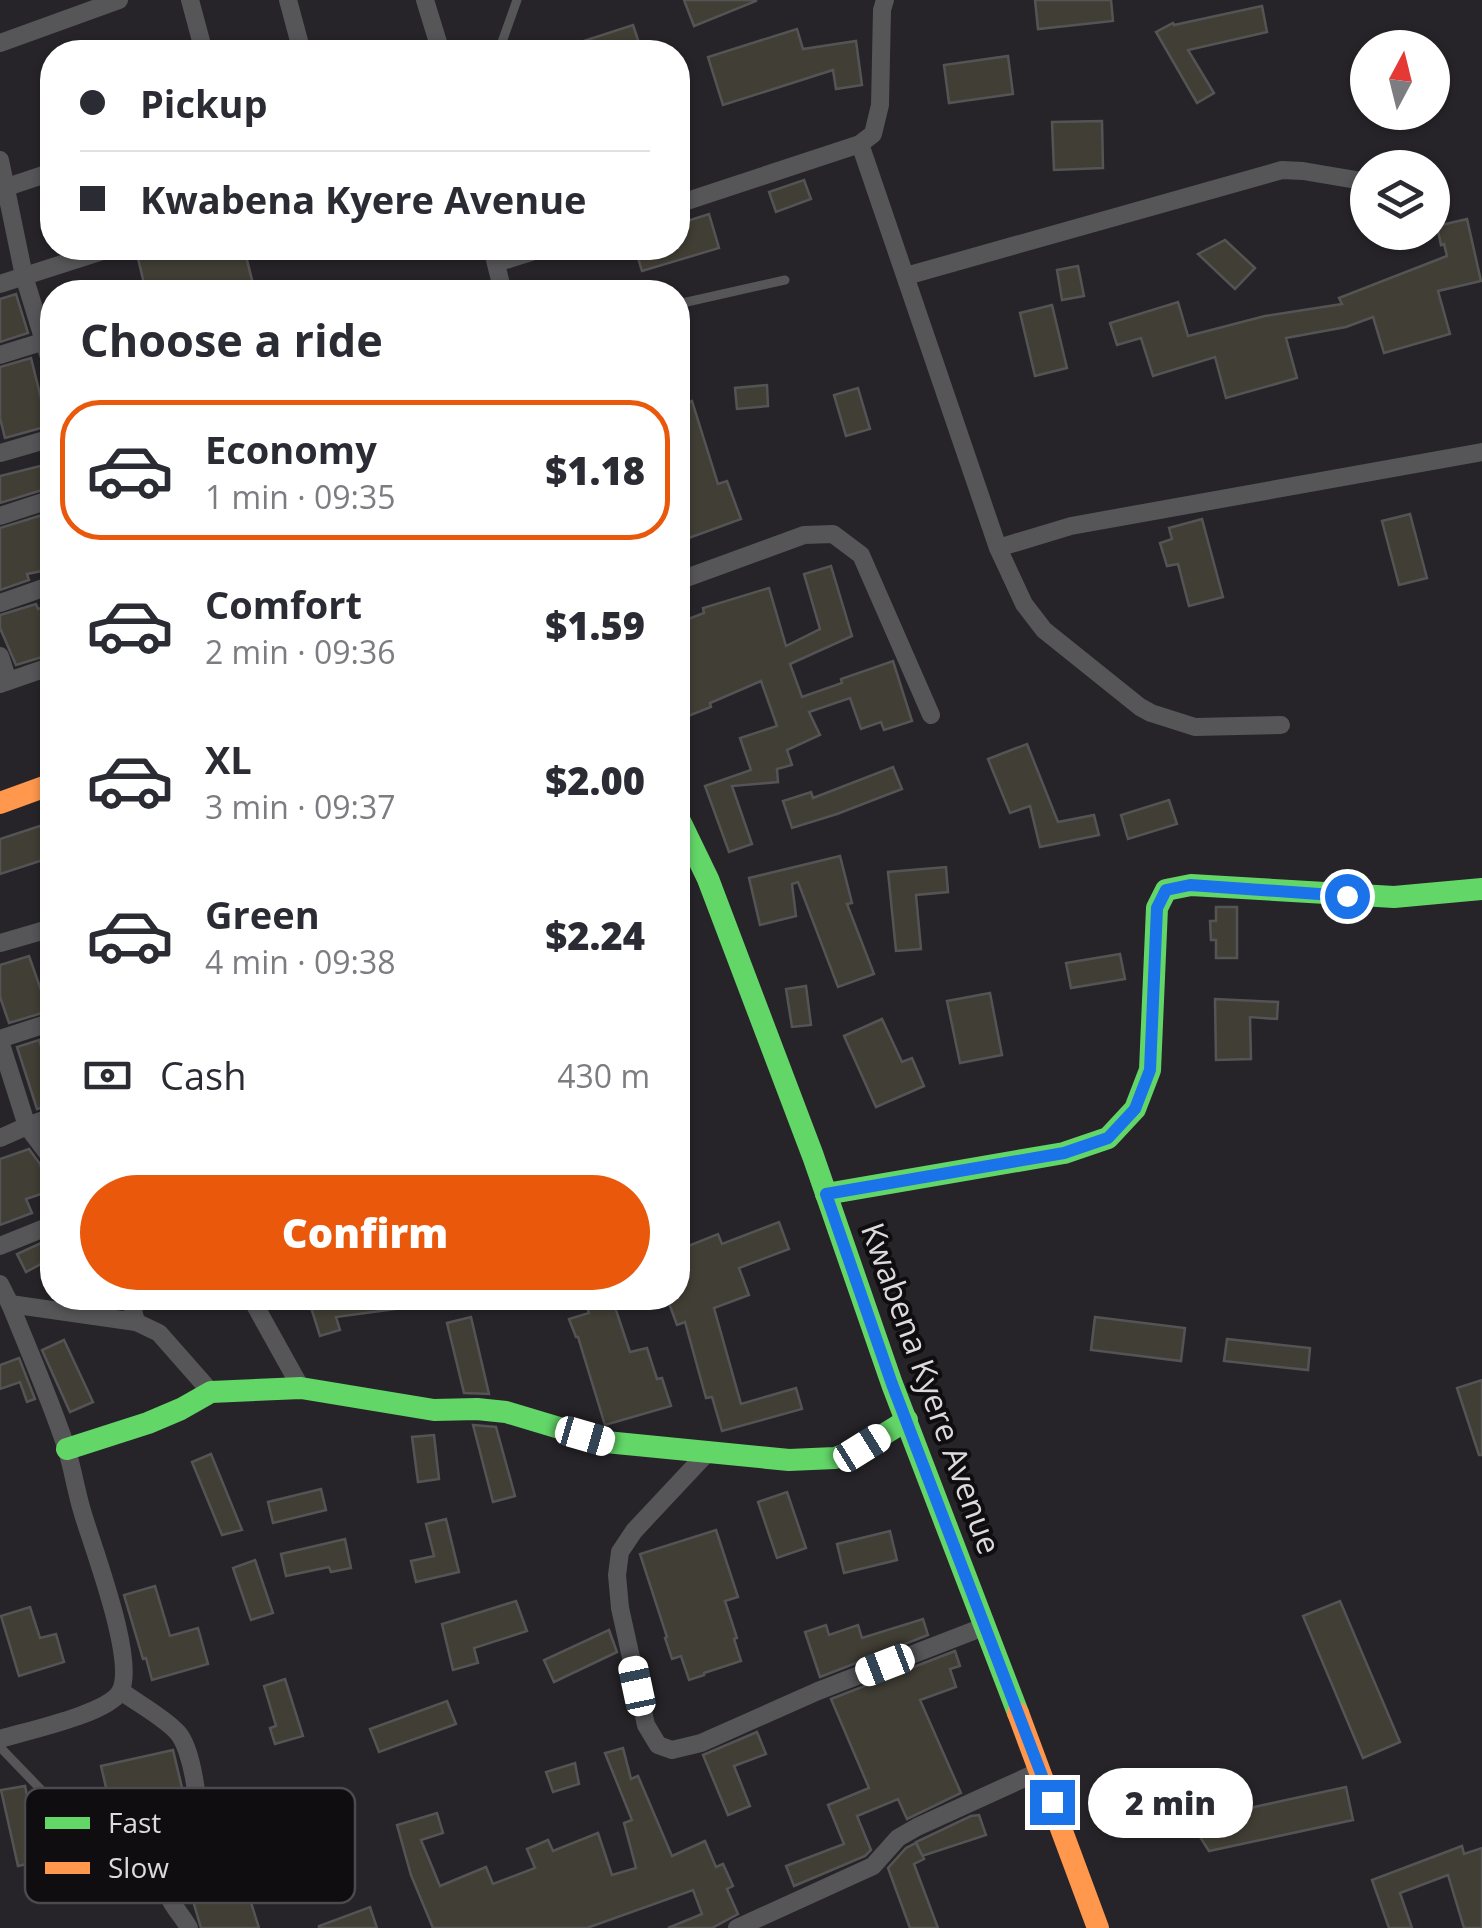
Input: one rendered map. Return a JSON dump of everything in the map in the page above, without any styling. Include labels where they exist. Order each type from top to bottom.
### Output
[{"type":"street","points":[[0,43],[119,0]]},
{"type":"street","points":[[190,0],[201,40]]},
{"type":"street","points":[[288,0],[299,40]]},
{"type":"street","points":[[424,0],[437,40]]},
{"type":"street","points":[[690,200],[860,144],[873,134],[880,105],[885,0]]},
{"type":"street","points":[[860,144],[998,548],[1024,604],[1044,630],[1151,713],[1195,727],[1281,725]]},
{"type":"street","points":[[0,160],[24,276],[40,326]]},
{"type":"street","points":[[906,276],[1282,170],[1350,179]]},
{"type":"street","points":[[7,187],[40,176]]},
{"type":"street","points":[[0,284],[74,260]]},
{"type":"street","points":[[0,355],[40,343]]},
{"type":"street","points":[[0,453],[40,441]]},
{"type":"street","points":[[998,548],[1071,526],[1482,452]]},
{"type":"street","points":[[0,516],[40,503]]},
{"type":"street","points":[[690,577],[804,535],[833,534],[861,555],[932,715]]},
{"type":"street","points":[[0,603],[40,589]]},
{"type":"street","points":[[0,656],[4,683],[40,670]]},
{"type":"street","points":[[0,803],[40,788]]},
{"type":"street","name":"Kwabena Kyere Avenue","points":[[690,845],[708,879],[1098,1928]]},
{"type":"street","points":[[826,1194],[1064,1153],[1108,1138],[1135,1109],[1150,1070],[1157,908],[1166,890],[1190,885],[1394,897],[1482,889]]},
{"type":"street","points":[[0,942],[40,931]]},
{"type":"street","points":[[40,1026],[0,1040],[27,1126],[40,1143]]},
{"type":"street","points":[[0,1138],[40,1121]]},
{"type":"street","points":[[0,1246],[40,1230]]},
{"type":"street","points":[[0,1284],[67,1449],[122,1648],[124,1674],[121,1691],[93,1711],[0,1739]]},
{"type":"street","points":[[10,1304],[40,1308]]},
{"type":"street","points":[[52,1310],[136,1322],[160,1332],[211,1392]]},
{"type":"street","points":[[133,1310],[136,1322]]},
{"type":"street","points":[[258,1310],[301,1388]]},
{"type":"street","points":[[67,1449],[148,1424],[211,1392],[301,1388],[434,1410],[506,1412],[606,1442],[789,1460],[834,1458],[862,1448],[906,1420]]},
{"type":"street","points":[[708,1453],[620,1552],[620,1608],[646,1725],[658,1745],[672,1750],[701,1743],[818,1691],[986,1626]]},
{"type":"street","points":[[121,1691],[177,1731],[195,1788]]},
{"type":"street","points":[[736,1928],[873,1866],[898,1838],[917,1826],[1040,1771]]},
{"type":"street","points":[[174,1903],[190,1928]]},
{"type":"lane","points":[[503,40],[517,0]]},
{"type":"lane","points":[[690,301],[785,280]]},
{"type":"lane","points":[[0,1747],[39,1788]]},
{"type":"building","points":[[684,0],[756,0],[756,1],[694,26]]},
{"type":"building","points":[[1035,0],[1111,0],[1113,21],[1038,29]]},
{"type":"building","points":[[1262,6],[1267,32],[1188,50],[1214,93],[1197,103],[1156,32],[1173,23]]},
{"type":"building","points":[[633,25],[638,40],[587,40]]},
{"type":"building","points":[[797,29],[803,49],[856,41],[862,85],[836,89],[833,70],[723,105],[708,57]]},
{"type":"building","points":[[1008,56],[1013,94],[949,103],[944,65]]},
{"type":"building","points":[[1102,121],[1103,168],[1054,170],[1052,122]]},
{"type":"building","points":[[804,180],[811,199],[776,212],[769,192]]},
{"type":"building","points":[[709,214],[719,248],[690,257],[690,220]]},
{"type":"building","points":[[1467,219],[1481,281],[1438,291],[1450,334],[1384,353],[1373,317],[1346,327],[1286,338],[1297,378],[1226,398],[1215,357],[1153,376],[1141,338],[1117,345],[1110,323],[1178,302],[1188,336],[1265,316],[1342,304],[1339,298],[1447,256],[1450,223]]},
{"type":"building","points":[[1225,240],[1255,268],[1235,289],[1198,254]]},
{"type":"building","points":[[138,260],[247,260],[252,280],[143,280]]},
{"type":"building","points":[[639,260],[679,260],[642,271]]},
{"type":"building","points":[[1078,266],[1084,296],[1062,300],[1057,270]]},
{"type":"building","points":[[16,294],[28,333],[0,342],[0,299]]},
{"type":"building","points":[[1052,305],[1067,368],[1035,376],[1020,313]]},
{"type":"building","points":[[31,358],[40,394],[40,428],[5,438],[0,418],[0,367]]},
{"type":"building","points":[[767,385],[768,406],[737,409],[735,388]]},
{"type":"building","points":[[858,388],[870,429],[846,436],[834,395]]},
{"type":"building","points":[[690,402],[718,484],[727,481],[741,519],[690,538]]},
{"type":"building","points":[[40,466],[40,491],[0,503],[0,476]]},
{"type":"building","points":[[1410,514],[1427,578],[1399,585],[1382,521]]},
{"type":"building","points":[[40,516],[40,571],[27,574],[29,580],[0,590],[0,528]]},
{"type":"building","points":[[1202,519],[1223,597],[1189,606],[1178,564],[1167,566],[1160,543],[1172,539],[1169,528]]},
{"type":"building","points":[[831,566],[852,636],[790,664],[802,697],[893,661],[912,721],[884,730],[881,722],[861,729],[850,698],[809,712],[820,735],[787,750],[792,765],[777,769],[778,782],[732,786],[752,844],[729,852],[705,786],[751,770],[740,738],[777,726],[761,681],[690,715],[690,618],[704,613],[703,608],[769,588],[786,646],[820,629],[804,574]]},
{"type":"building","points":[[36,604],[40,608],[40,658],[16,665],[0,628],[0,615]]},
{"type":"building","points":[[1027,744],[1058,822],[1094,815],[1099,835],[1040,847],[1030,806],[1010,813],[988,759]]},
{"type":"building","points":[[893,767],[902,789],[792,828],[783,801],[811,792],[813,798]]},
{"type":"building","points":[[1169,800],[1177,824],[1128,839],[1121,815]]},
{"type":"building","points":[[40,826],[40,861],[0,874],[0,839]]},
{"type":"building","points":[[840,856],[852,903],[847,904],[874,974],[838,987],[798,882],[792,884],[796,916],[760,925],[749,878]]},
{"type":"building","points":[[946,867],[948,892],[916,895],[921,949],[896,951],[888,872]]},
{"type":"building","points":[[1216,907],[1237,907],[1237,958],[1216,958],[1210,921],[1216,921]]},
{"type":"building","points":[[1120,954],[1125,979],[1071,988],[1066,963]]},
{"type":"building","points":[[29,956],[40,987],[40,1014],[9,1023],[0,997],[0,965]]},
{"type":"building","points":[[806,986],[811,1025],[792,1027],[786,989]]},
{"type":"building","points":[[990,993],[1002,1055],[960,1063],[947,1001]]},
{"type":"building","points":[[1215,999],[1278,1002],[1277,1019],[1250,1017],[1251,1059],[1216,1060]]},
{"type":"building","points":[[882,1019],[902,1062],[912,1058],[924,1086],[876,1107],[844,1036]]},
{"type":"building","points":[[39,1040],[40,1108],[37,1109],[17,1047]]},
{"type":"building","points":[[29,1149],[40,1164],[40,1194],[26,1199],[32,1213],[0,1225],[0,1159]]},
{"type":"building","points":[[779,1222],[789,1249],[739,1268],[749,1295],[714,1308],[741,1404],[796,1388],[802,1409],[722,1431],[712,1397],[706,1398],[685,1322],[677,1325],[671,1310],[690,1310],[690,1245],[718,1234],[722,1244]]},
{"type":"building","points":[[40,1243],[40,1264],[26,1272],[17,1254]]},
{"type":"building","points":[[312,1310],[388,1310],[336,1317],[340,1330],[320,1336]]},
{"type":"building","points":[[588,1310],[616,1310],[630,1352],[647,1348],[671,1406],[605,1425],[569,1319],[589,1313]]},
{"type":"building","points":[[471,1317],[489,1394],[464,1393],[447,1323]]},
{"type":"building","points":[[1095,1317],[1185,1328],[1181,1361],[1091,1350]]},
{"type":"building","points":[[1227,1339],[1310,1348],[1308,1370],[1224,1361]]},
{"type":"building","points":[[64,1340],[93,1402],[70,1412],[42,1350]]},
{"type":"building","points":[[19,1358],[35,1399],[27,1402],[20,1382],[0,1389],[0,1365]]},
{"type":"building","points":[[1482,1380],[1482,1455],[1479,1455],[1457,1388]]},
{"type":"building","points":[[473,1425],[496,1427],[515,1496],[493,1502]]},
{"type":"building","points":[[434,1435],[439,1479],[418,1482],[412,1437]]},
{"type":"building","points":[[211,1454],[242,1530],[222,1535],[192,1462]]},
{"type":"building","points":[[321,1489],[326,1510],[273,1523],[268,1502]]},
{"type":"building","points":[[787,1492],[806,1548],[777,1558],[758,1502]]},
{"type":"building","points":[[446,1519],[459,1572],[416,1582],[411,1561],[434,1556],[426,1524]]},
{"type":"building","points":[[716,1530],[738,1597],[725,1601],[741,1661],[689,1680],[681,1656],[672,1659],[640,1554]]},
{"type":"building","points":[[890,1531],[897,1560],[844,1573],[837,1544]]},
{"type":"building","points":[[345,1539],[351,1568],[331,1572],[329,1567],[286,1576],[281,1554]]},
{"type":"building","points":[[255,1560],[273,1613],[251,1620],[233,1568]]},
{"type":"building","points":[[155,1586],[170,1636],[198,1628],[208,1664],[152,1680],[124,1595]]},
{"type":"building","points":[[516,1601],[527,1631],[474,1648],[478,1663],[453,1670],[442,1624]]},
{"type":"building","points":[[1340,1601],[1400,1742],[1363,1758],[1303,1616]]},
{"type":"building","points":[[30,1607],[40,1638],[56,1634],[64,1662],[19,1676],[1,1616]]},
{"type":"building","points":[[923,1619],[928,1635],[820,1677],[805,1632],[826,1625],[829,1635],[858,1625],[862,1638]]},
{"type":"building","points":[[609,1630],[617,1652],[554,1682],[544,1660]]},
{"type":"building","points":[[955,1651],[960,1666],[950,1669],[956,1687],[920,1700],[961,1793],[907,1819],[898,1799],[857,1816],[871,1850],[794,1886],[786,1866],[844,1844],[828,1805],[869,1788],[831,1699]]},
{"type":"building","points":[[285,1679],[303,1736],[275,1744],[270,1728],[276,1726],[264,1686]]},
{"type":"building","points":[[447,1701],[456,1724],[379,1752],[370,1729]]},
{"type":"building","points":[[757,1732],[766,1754],[734,1766],[750,1806],[728,1815],[703,1755]]},
{"type":"building","points":[[623,1748],[631,1779],[638,1776],[672,1856],[705,1841],[716,1867],[723,1864],[733,1886],[727,1889],[738,1914],[712,1928],[668,1928],[702,1914],[693,1890],[587,1928],[433,1928],[411,1875],[397,1825],[437,1813],[443,1833],[421,1840],[440,1886],[486,1867],[493,1884],[535,1868],[527,1849],[548,1840],[553,1851],[598,1833],[612,1875],[636,1868],[624,1823],[632,1820],[605,1753]]},
{"type":"building","points":[[173,1750],[182,1788],[106,1788],[101,1766]]},
{"type":"building","points":[[575,1763],[579,1784],[553,1792],[546,1772]]},
{"type":"building","points":[[25,1786],[25,1864],[18,1866],[1,1790]]},
{"type":"building","points":[[1346,1787],[1353,1820],[1209,1851],[1190,1821]]},
{"type":"building","points":[[979,1815],[986,1835],[922,1856],[916,1842]]},
{"type":"building","points":[[916,1843],[924,1859],[914,1864],[938,1928],[910,1928],[888,1868]]},
{"type":"building","points":[[1462,1846],[1464,1854],[1482,1848],[1482,1928],[1464,1928],[1448,1875],[1400,1893],[1412,1928],[1389,1928],[1372,1880]]},
{"type":"building","points":[[194,1903],[251,1903],[259,1928],[201,1928]]},
{"type":"building","points":[[370,1907],[377,1928],[319,1928],[319,1926]]},
{"type":"traffic: fast","points":[[690,842],[708,879],[813,1156],[892,1384],[1018,1713]]},
{"type":"traffic: fast","points":[[826,1194],[1064,1153],[1108,1138],[1135,1109],[1150,1070],[1157,908],[1166,890],[1191,885],[1394,897],[1482,889]]},
{"type":"traffic: fast","points":[[67,1449],[148,1423],[211,1392],[301,1388],[434,1410],[506,1412],[606,1442],[789,1460],[835,1458],[862,1448],[907,1420]]},
{"type":"traffic: slow","points":[[0,803],[40,788]]},
{"type":"traffic: slow","points":[[1018,1713],[1098,1928]]},
{"type":"route","points":[[1052,1802],[892,1384],[826,1194],[1064,1153],[1108,1138],[1135,1109],[1150,1070],[1157,908],[1166,890],[1190,885],[1347,896]]}]
